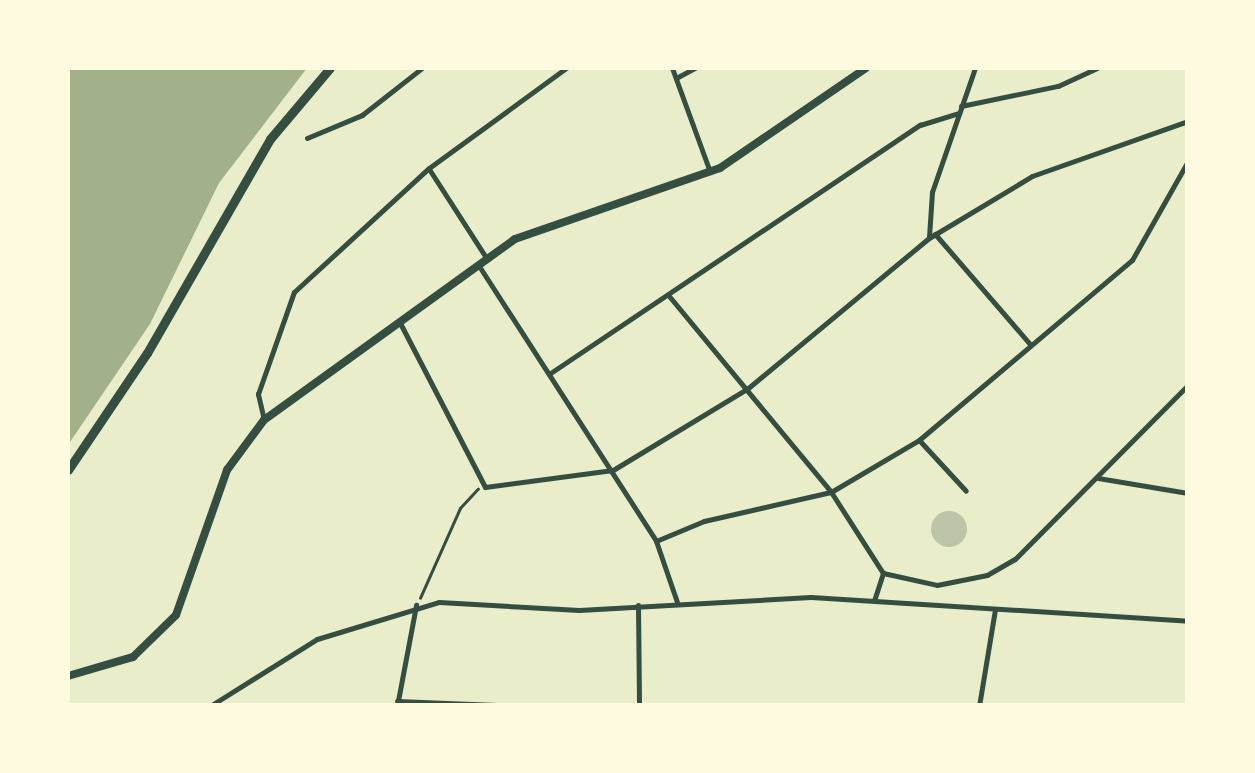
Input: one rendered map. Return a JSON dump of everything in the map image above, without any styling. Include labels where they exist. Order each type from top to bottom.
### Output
[{"type":"highway","points":[[68,470],[147,353],[270,139],[330,68]]},
{"type":"main road","points":[[68,676],[133,658],[176,615],[226,470],[264,420],[487,259],[545,225],[710,172],[768,140],[866,68]]},
{"type":"street","points":[[307,138],[362,115],[422,68]]},
{"type":"street","points":[[264,420],[258,394],[294,292],[429,168],[566,68]]},
{"type":"street","points":[[672,68],[710,172]]},
{"type":"street","points":[[676,78],[695,68]]},
{"type":"street","points":[[975,68],[932,192],[932,236],[1030,344]]},
{"type":"street","points":[[549,374],[920,125],[960,110],[1058,86],[1097,68]]},
{"type":"street","points":[[400,321],[485,487],[612,470],[747,389],[932,236],[1032,176],[1188,121]]},
{"type":"street","points":[[656,541],[704,521],[831,492],[919,440],[1132,260],[1188,161]]},
{"type":"street","points":[[429,168],[487,259]]},
{"type":"street","points":[[478,266],[656,541],[677,602]]},
{"type":"street","points":[[669,296],[831,492],[884,573],[923,586],[987,575],[1028,549],[1188,384]]},
{"type":"street","points":[[919,440],[966,491]]},
{"type":"street","points":[[1098,478],[1188,493]]},
{"type":"street","points":[[874,600],[884,573]]},
{"type":"street","points":[[210,706],[294,650],[416,605],[874,600],[1188,621]]},
{"type":"street","points":[[416,605],[397,703],[519,706]]},
{"type":"street","points":[[638,605],[639,706]]},
{"type":"street","points":[[980,706],[995,608]]},
{"type":"path","points":[[416,605],[469,492],[485,487]]},
{"type":"shaded area","points":[[68,68],[307,68],[219,183],[150,324],[68,445]]},
{"type":"building","points":[[949,511],[962,516],[967,529],[962,542],[949,547],[936,542],[931,529],[936,516]]}]
